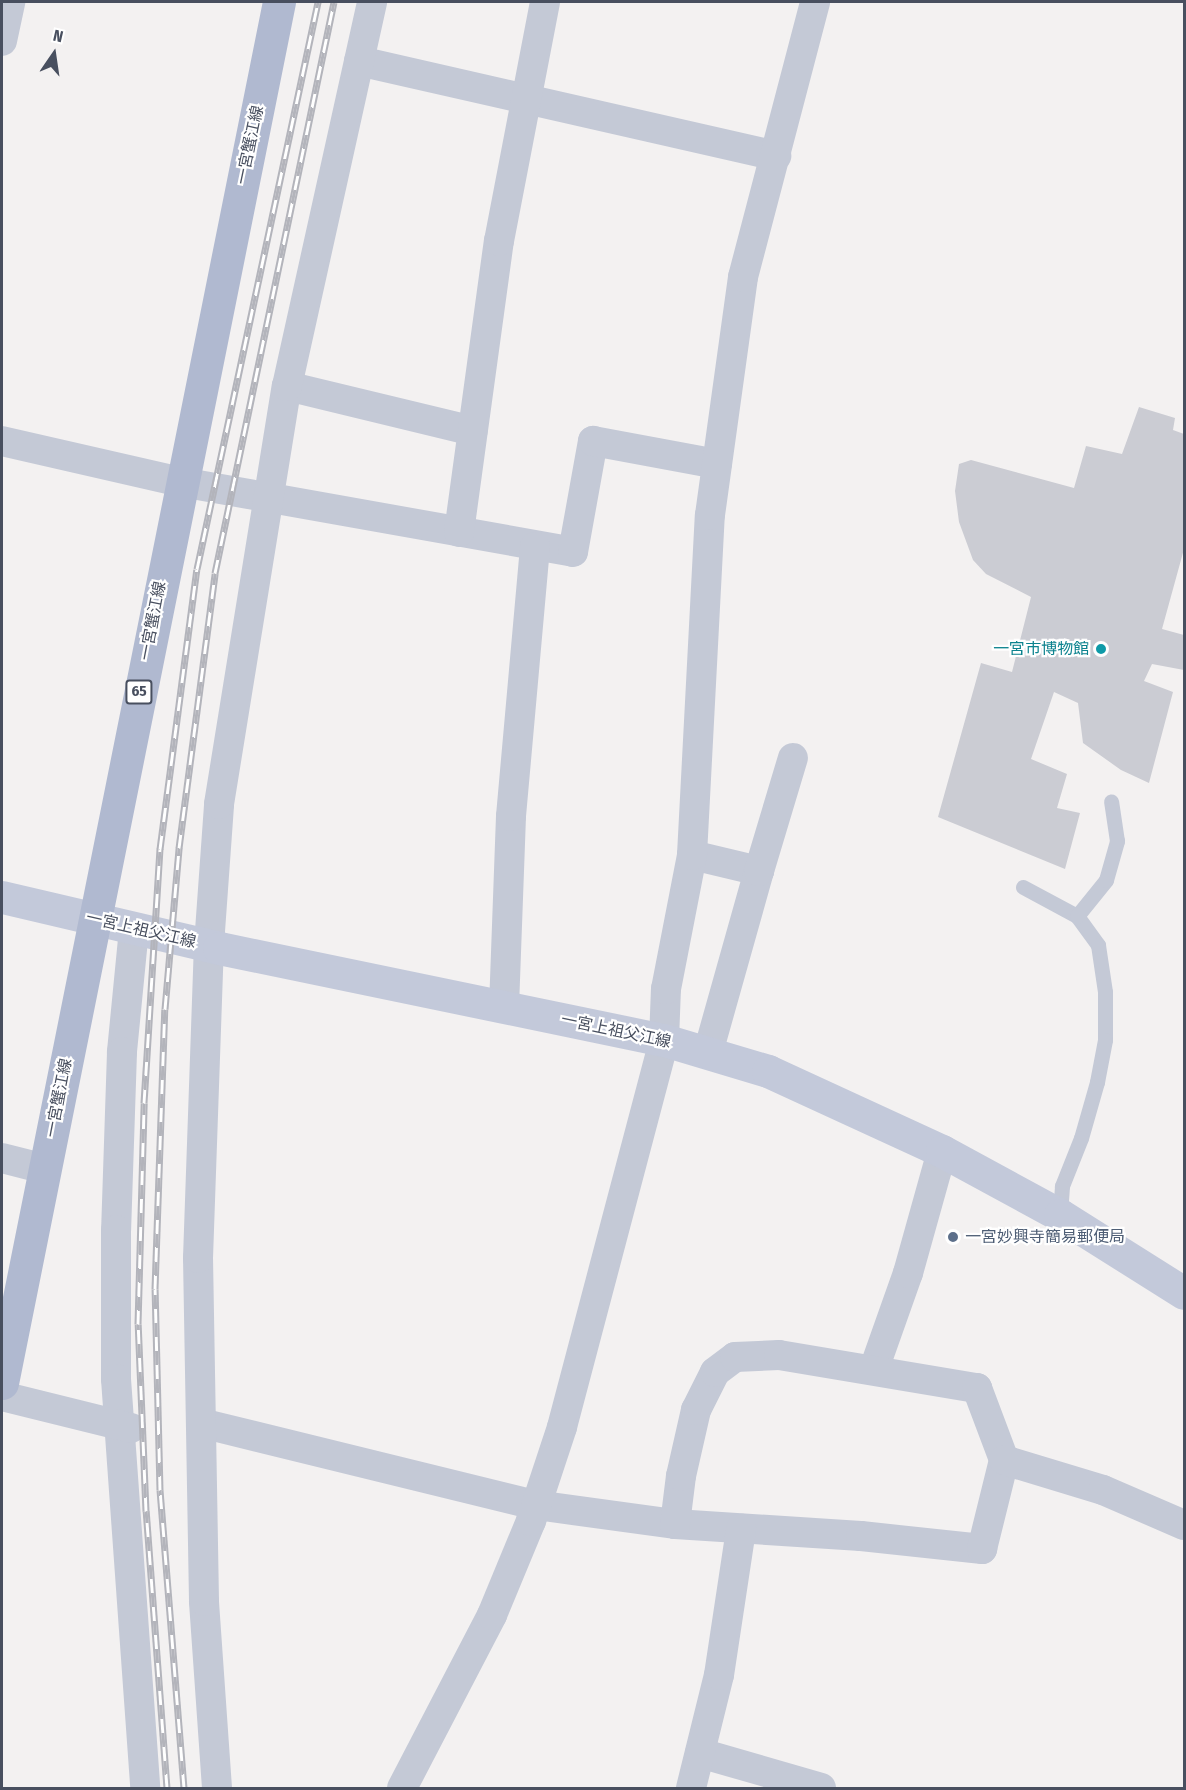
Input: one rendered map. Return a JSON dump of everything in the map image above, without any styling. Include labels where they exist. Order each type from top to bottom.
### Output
[{"type":"main road","name":"一宮蟹江線","points":[[2,1383],[279,2]]},
{"type":"main road","name":"一宮上祖父江線","points":[[2,897],[208,945],[664,1040],[768,1071],[942,1151],[1060,1215],[1185,1293]]},
{"type":"street","points":[[2,41],[10,2]]},
{"type":"street","points":[[217,1788],[204,1601],[198,1258],[208,945],[219,804],[267,495],[287,386],[372,2]]},
{"type":"street","points":[[459,532],[472,431],[524,96],[545,2]]},
{"type":"street","points":[[402,1788],[492,1615],[536,1505],[562,1427],[664,1040],[666,989],[692,855],[698,706],[717,464],[743,277],[815,2]]},
{"type":"street","points":[[359,61],[524,96],[776,156]]},
{"type":"street","points":[[287,386],[472,431]]},
{"type":"street","points":[[2,441],[181,482],[267,495],[535,547],[573,552],[593,441],[717,464]]},
{"type":"street","points":[[504,1007],[511,816],[535,547]]},
{"type":"street","points":[[708,1053],[759,871],[794,758]]},
{"type":"street","points":[[692,855],[759,871]]},
{"type":"street","points":[[134,929],[122,1052],[116,1230],[145,1788]]},
{"type":"street","points":[[874,1369],[908,1273],[942,1151]]},
{"type":"street","points":[[2,1158],[45,1169]]},
{"type":"street","points":[[201,1423],[536,1505],[675,1524],[861,1536],[982,1550],[1004,1460],[977,1388],[874,1369],[778,1355],[735,1357],[715,1372],[696,1410],[681,1476],[675,1524]]},
{"type":"street","points":[[2,1396],[125,1426]]},
{"type":"street","points":[[1004,1460],[1103,1490],[1185,1526]]},
{"type":"street","points":[[691,1788],[719,1675],[741,1528]]},
{"type":"street","points":[[700,1753],[821,1788]]},
{"type":"lane","points":[[1077,916],[1106,880],[1118,841],[1111,801]]},
{"type":"lane","points":[[1023,887],[1077,916],[1098,945],[1105,992],[1105,1040],[1081,1138],[1062,1186],[1060,1215]]},
{"type":"building","name":"一宮市博物館","points":[[1139,407],[1175,418],[1173,430],[1184,434],[1184,549],[1162,629],[1184,635],[1184,670],[1152,664],[1144,681],[1173,692],[1149,783],[1121,770],[1083,743],[1078,703],[1054,692],[1031,759],[1067,774],[1057,808],[1080,813],[1065,869],[938,817],[981,663],[1012,672],[1031,597],[986,574],[973,560],[959,522],[955,491],[959,464],[971,460],[1074,488],[1086,446],[1122,454]]},
{"type":"railway","points":[[167,1788],[146,1511],[138,1324],[144,1103],[160,849],[197,569],[318,2]]},
{"type":"railway","points":[[184,1788],[160,1490],[155,1289],[165,1009],[179,848],[215,573],[334,2]]},
{"type":"place","name":"一宮市博物館","points":[[1101,649]]},
{"type":"place","name":"一宮妙興寺簡易郵便局","points":[[953,1237]]}]
